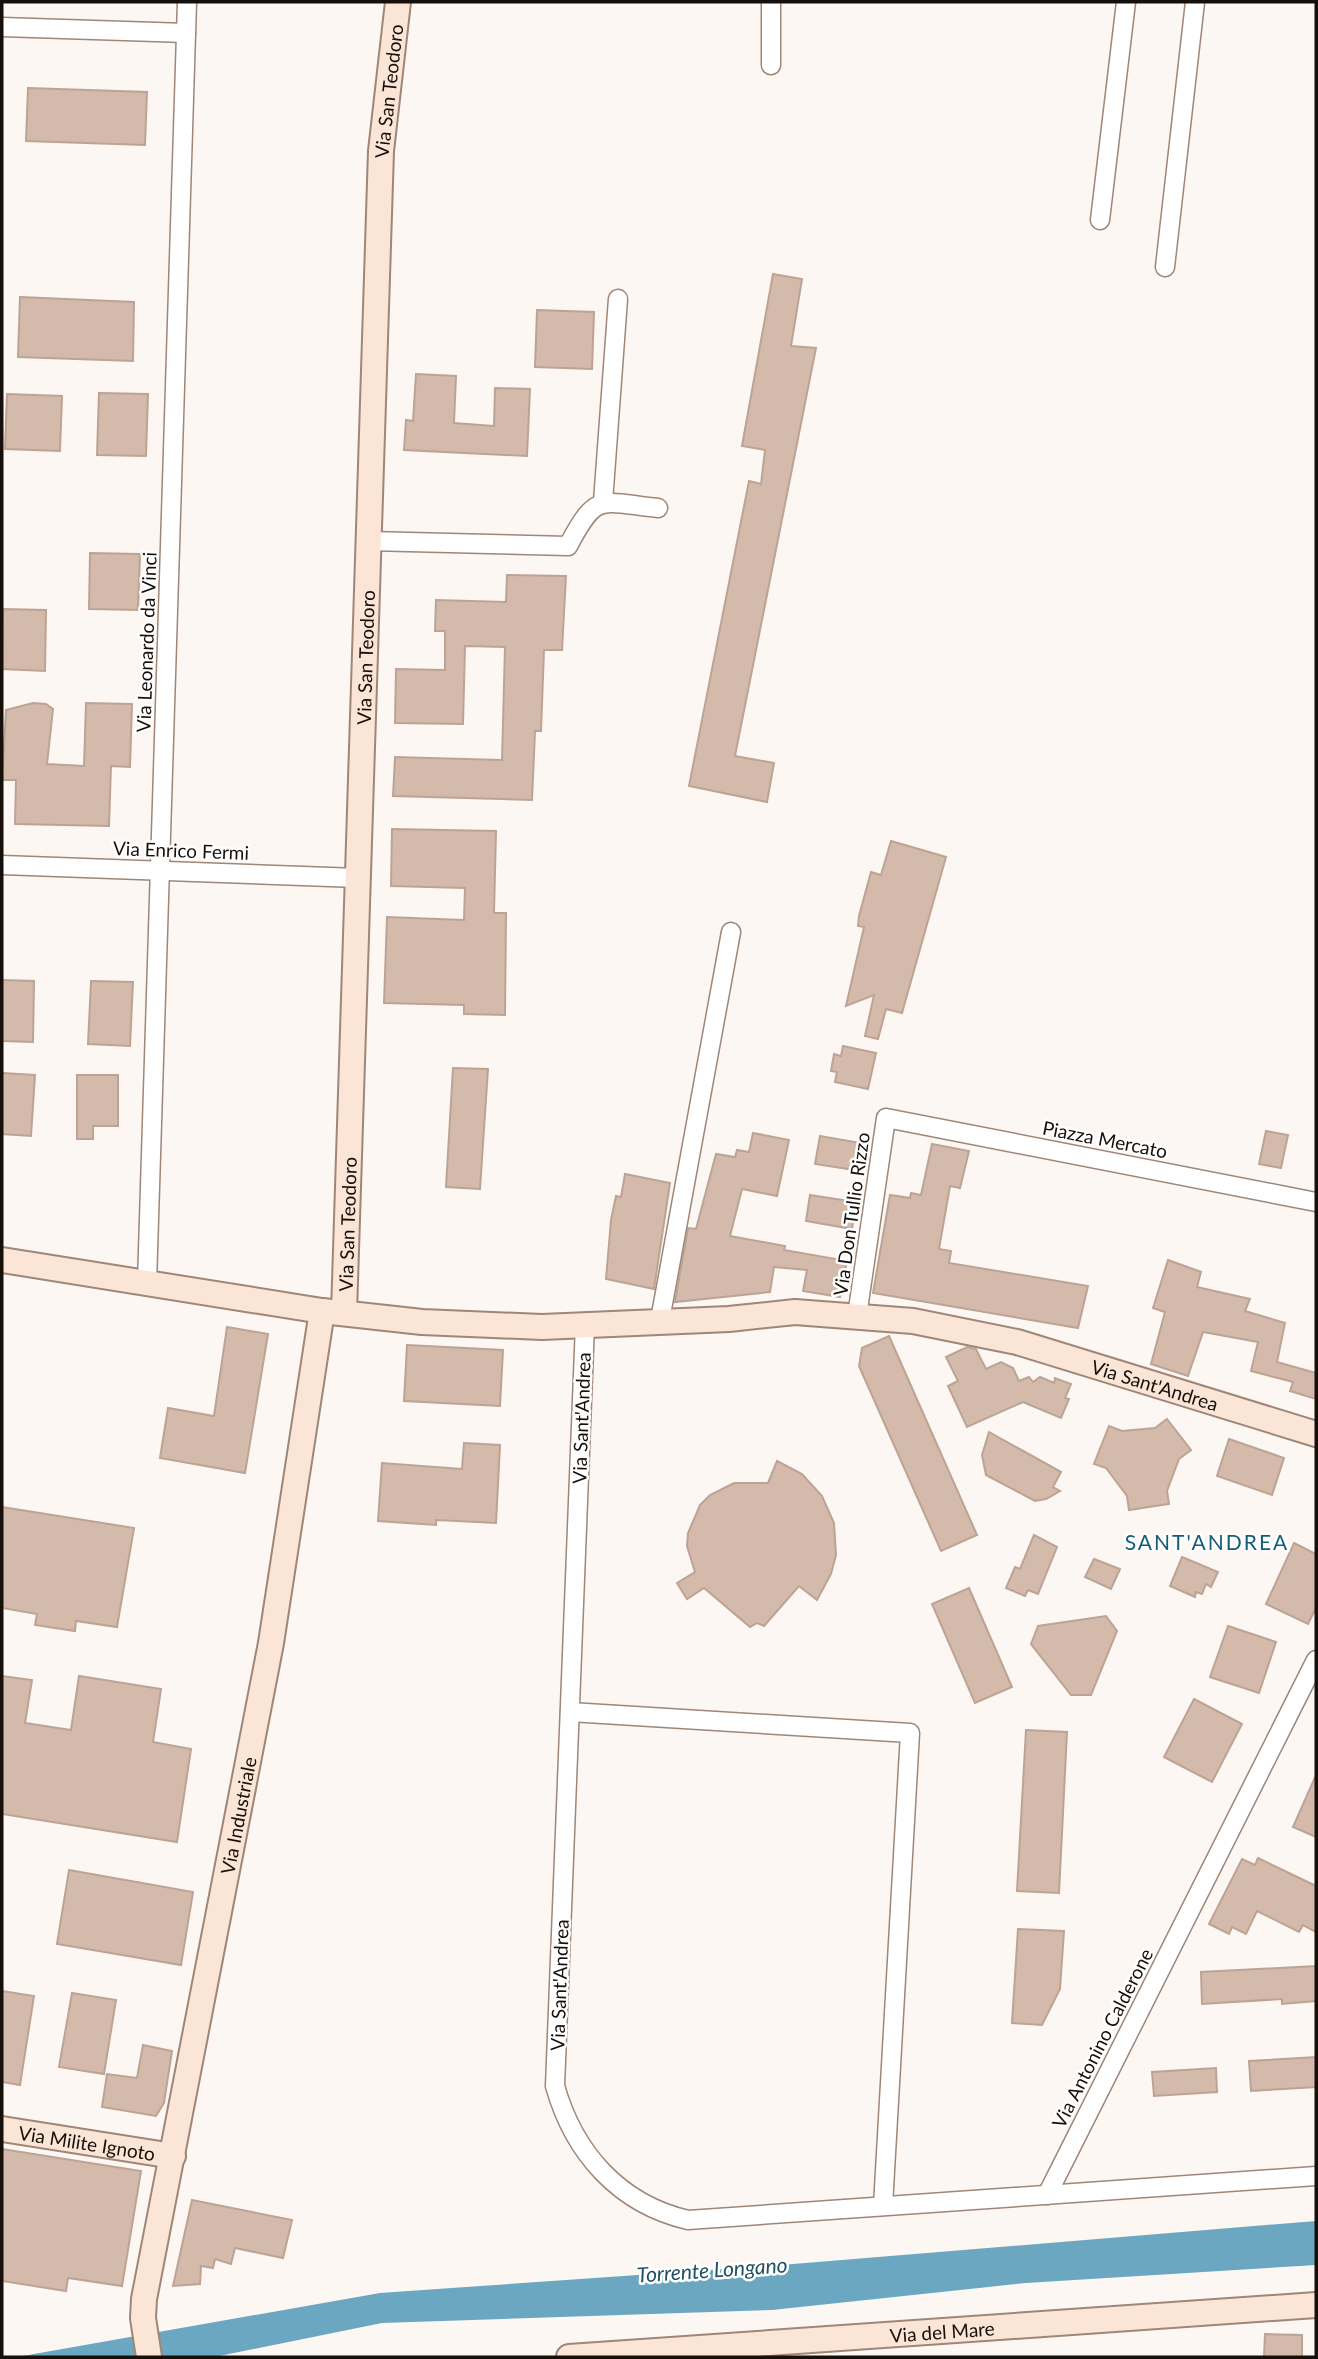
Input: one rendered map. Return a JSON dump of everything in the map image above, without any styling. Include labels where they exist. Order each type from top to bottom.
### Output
[{"type":"street","name":"Via Leonardo da Vinci","points":[[147,1283],[187,2]]},
{"type":"street","name":"Via San Teodoro","points":[[333,1312],[358,878],[381,151],[398,2]]},
{"type":"street","points":[[771,2],[771,65]]},
{"type":"street","points":[[1100,220],[1126,2]]},
{"type":"street","points":[[1165,267],[1195,2]]},
{"type":"street","points":[[2,27],[186,33]]},
{"type":"street","points":[[603,502],[618,299]]},
{"type":"street","points":[[368,541],[568,546],[586,512],[603,502],[658,508]]},
{"type":"street","name":"Via Enrico Fermi","points":[[2,865],[358,878]]},
{"type":"street","points":[[660,1320],[731,932]]},
{"type":"street","name":"Piazza Mercato","points":[[887,1118],[1316,1202]]},
{"type":"street","name":"Via Don Tullio Rizzo","points":[[857,1316],[887,1118]]},
{"type":"street","name":"Via Sant'Andrea","points":[[2,1259],[333,1312],[422,1322],[542,1327],[729,1319],[795,1311],[913,1321],[1017,1342],[1316,1434]]},
{"type":"street","name":"Via Industriale","points":[[149,2357],[143,2318],[333,1312]]},
{"type":"street","name":"Via Sant'Andrea","points":[[585,1324],[555,2086],[562,2112],[591,2161],[657,2213],[688,2220],[1047,2194]]},
{"type":"street","name":"Via Antonino Calderone","points":[[1047,2194],[1316,1660]]},
{"type":"street","points":[[570,1712],[910,1733],[883,2206]]},
{"type":"street","name":"Via Milite Ignoto","points":[[2,2129],[173,2156]]},
{"type":"street","points":[[1047,2194],[1316,2176]]},
{"type":"street","name":"Via del Mare","points":[[569,2357],[1316,2305]]},
{"type":"water","points":[[1316,2221],[1316,2265],[1026,2283],[772,2310],[382,2323],[214,2357],[17,2357],[380,2293],[781,2265]]},
{"type":"building","points":[[28,88],[147,92],[145,145],[26,141]]},
{"type":"building","points":[[773,274],[802,279],[791,346],[816,348],[735,756],[774,763],[767,802],[689,786],[749,481],[761,484],[765,450],[742,446]]},
{"type":"building","points":[[20,297],[134,302],[133,361],[18,357]]},
{"type":"building","points":[[537,310],[594,312],[592,369],[535,367]]},
{"type":"building","points":[[416,374],[456,376],[454,423],[494,426],[495,388],[530,389],[527,456],[404,450],[406,420],[413,421]]},
{"type":"building","points":[[99,393],[148,394],[146,456],[97,455]]},
{"type":"building","points":[[7,394],[62,396],[60,451],[5,449]]},
{"type":"building","points":[[90,553],[140,554],[138,610],[89,609]]},
{"type":"building","points":[[507,575],[566,576],[562,650],[544,650],[541,731],[535,731],[532,800],[393,796],[395,757],[502,760],[505,647],[465,646],[463,724],[395,723],[396,669],[445,670],[445,631],[435,631],[436,600],[506,602]]},
{"type":"building","points":[[3,609],[46,610],[45,671],[2,669]]},
{"type":"building","points":[[33,703],[46,704],[53,709],[47,764],[84,766],[86,703],[132,704],[130,767],[111,766],[109,826],[15,824],[16,780],[2,780],[6,710]]},
{"type":"building","points":[[392,829],[496,831],[494,913],[506,913],[505,1015],[464,1014],[464,1005],[384,1003],[387,917],[464,920],[465,888],[391,886]]},
{"type":"building","points":[[891,841],[946,857],[902,1013],[886,1009],[878,1039],[865,1036],[874,995],[846,1006],[864,927],[858,926],[859,916],[871,872],[881,875]]},
{"type":"building","points":[[2,980],[34,981],[33,1042],[2,1041]]},
{"type":"building","points":[[91,981],[133,982],[130,1046],[88,1044]]},
{"type":"building","points":[[843,1046],[876,1053],[868,1089],[835,1082],[837,1072],[831,1071],[834,1054],[841,1056]]},
{"type":"building","points":[[453,1068],[488,1069],[480,1189],[446,1187]]},
{"type":"building","points":[[2,1073],[35,1075],[31,1136],[2,1134]]},
{"type":"building","points":[[77,1075],[118,1075],[118,1126],[93,1126],[93,1139],[77,1139]]},
{"type":"building","points":[[1266,1131],[1288,1135],[1281,1168],[1259,1164]]},
{"type":"building","points":[[753,1133],[789,1140],[777,1196],[742,1189],[730,1236],[785,1246],[784,1250],[847,1261],[840,1297],[803,1291],[807,1270],[774,1267],[770,1292],[675,1302],[688,1228],[696,1229],[716,1154],[735,1157],[737,1150],[749,1152]]},
{"type":"building","points":[[820,1136],[866,1144],[861,1171],[815,1164]]},
{"type":"building","points":[[932,1144],[969,1151],[960,1188],[950,1186],[939,1249],[951,1251],[949,1263],[1088,1286],[1078,1328],[873,1293],[890,1195],[910,1198],[911,1193],[921,1195]]},
{"type":"building","points":[[625,1174],[670,1183],[654,1289],[606,1279],[611,1220],[616,1196],[621,1197]]},
{"type":"building","points":[[810,1195],[856,1202],[852,1229],[806,1221]]},
{"type":"building","points":[[1168,1260],[1201,1272],[1197,1287],[1250,1299],[1245,1311],[1285,1323],[1277,1362],[1316,1373],[1316,1399],[1290,1391],[1293,1382],[1251,1371],[1258,1342],[1203,1332],[1188,1376],[1151,1364],[1165,1312],[1153,1308]]},
{"type":"building","points":[[227,1327],[268,1334],[245,1473],[160,1458],[168,1408],[214,1416]]},
{"type":"building","points":[[889,1336],[977,1535],[941,1551],[859,1366],[862,1348]]},
{"type":"building","points":[[407,1345],[503,1350],[500,1406],[404,1401]]},
{"type":"building","points":[[967,1347],[976,1349],[986,1369],[1001,1362],[1013,1368],[1019,1381],[1029,1377],[1033,1382],[1040,1377],[1054,1383],[1055,1378],[1071,1384],[1065,1398],[1069,1399],[1061,1418],[1023,1402],[967,1427],[948,1386],[958,1381],[946,1357]]},
{"type":"building","points":[[1167,1419],[1191,1450],[1179,1459],[1167,1491],[1169,1504],[1129,1510],[1127,1496],[1106,1468],[1094,1464],[1109,1426],[1122,1431],[1155,1428]]},
{"type":"building","points":[[989,1432],[1061,1472],[1053,1487],[1060,1491],[1046,1499],[1035,1501],[986,1475],[982,1455]]},
{"type":"building","points":[[1229,1439],[1284,1458],[1272,1495],[1217,1476]]},
{"type":"building","points":[[464,1443],[500,1445],[496,1523],[436,1520],[436,1525],[378,1521],[382,1463],[462,1469]]},
{"type":"building","points":[[777,1461],[802,1474],[822,1496],[834,1523],[836,1555],[831,1574],[817,1600],[799,1586],[764,1626],[757,1623],[750,1627],[704,1588],[687,1599],[677,1583],[695,1572],[687,1546],[688,1533],[700,1505],[710,1495],[734,1483],[768,1483]]},
{"type":"building","points":[[2,1507],[134,1528],[117,1627],[76,1621],[75,1631],[35,1625],[37,1614],[2,1608]]},
{"type":"building","points":[[1034,1535],[1057,1547],[1038,1594],[1028,1590],[1025,1596],[1006,1588],[1015,1567],[1020,1569]]},
{"type":"building","points":[[1294,1543],[1316,1554],[1316,1608],[1308,1624],[1266,1604]]},
{"type":"building","points":[[1182,1557],[1218,1572],[1211,1587],[1206,1584],[1202,1594],[1196,1592],[1195,1597],[1170,1586]]},
{"type":"building","points":[[1094,1559],[1120,1569],[1111,1589],[1085,1577]]},
{"type":"building","points":[[969,1588],[1012,1687],[975,1703],[932,1604]]},
{"type":"building","points":[[1106,1616],[1117,1631],[1091,1695],[1071,1695],[1031,1644],[1038,1626]]},
{"type":"building","points":[[1228,1626],[1276,1642],[1259,1693],[1210,1677]]},
{"type":"building","points":[[2,1676],[32,1680],[25,1723],[71,1730],[79,1676],[161,1689],[153,1742],[191,1749],[177,1842],[2,1814]]},
{"type":"building","points":[[1194,1699],[1242,1724],[1212,1782],[1164,1757]]},
{"type":"building","points":[[1026,1730],[1067,1732],[1059,1893],[1017,1891]]},
{"type":"building","points":[[1316,1775],[1316,1837],[1293,1827]]},
{"type":"building","points":[[1258,1858],[1316,1886],[1316,1932],[1303,1925],[1299,1932],[1257,1911],[1246,1934],[1232,1927],[1229,1934],[1209,1924],[1242,1859],[1255,1865]]},
{"type":"building","points":[[69,1870],[193,1892],[181,1965],[57,1944]]},
{"type":"building","points":[[1018,1929],[1064,1931],[1060,1989],[1042,2025],[1012,2023]]},
{"type":"building","points":[[1316,1966],[1316,2001],[1282,2004],[1282,1999],[1202,2004],[1201,1972]]},
{"type":"building","points":[[2,1991],[34,1996],[20,2085],[2,2082]]},
{"type":"building","points":[[72,1993],[116,2000],[104,2074],[59,2067]]},
{"type":"building","points":[[143,2045],[172,2051],[164,2103],[156,2116],[102,2107],[107,2074],[137,2078]]},
{"type":"building","points":[[1316,2057],[1316,2087],[1251,2091],[1249,2061]]},
{"type":"building","points":[[1216,2068],[1217,2092],[1154,2096],[1152,2072]]},
{"type":"building","points":[[2,2149],[141,2171],[122,2286],[68,2278],[66,2291],[2,2281]]},
{"type":"building","points":[[192,2200],[292,2220],[283,2258],[235,2248],[231,2264],[215,2259],[213,2268],[201,2266],[200,2284],[173,2286]]},
{"type":"building","points":[[1265,2334],[1302,2335],[1302,2357],[1264,2357]]},
{"type":"district","name":"SANT'ANDREA","points":[[1207,1541]]},
{"type":"water label","name":"Torrente Longano","points":[[712,2269]]}]
